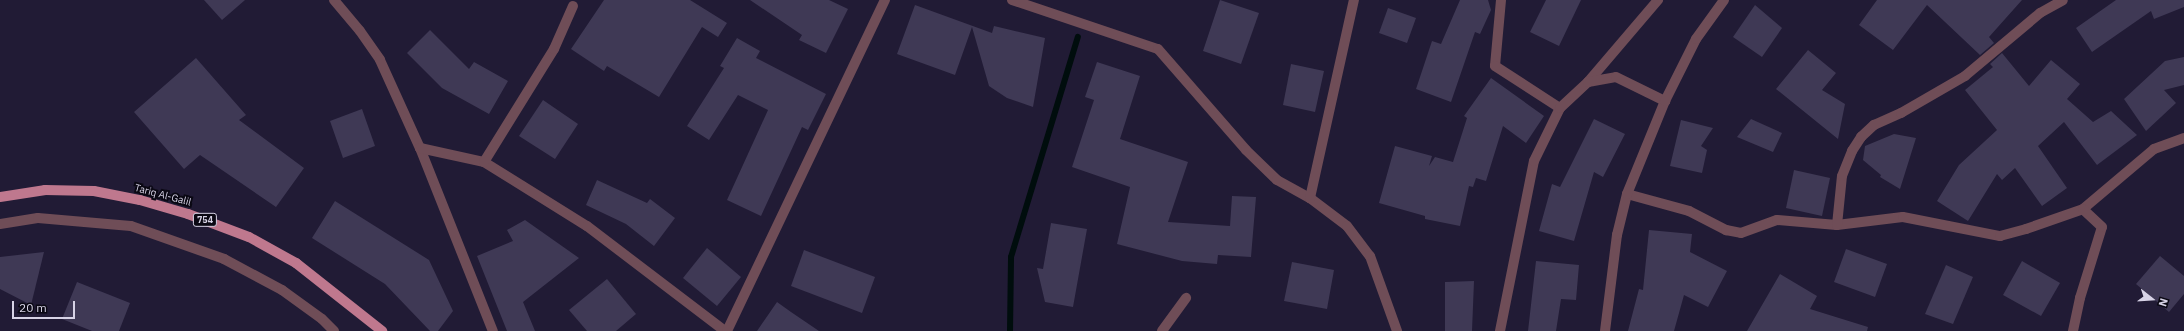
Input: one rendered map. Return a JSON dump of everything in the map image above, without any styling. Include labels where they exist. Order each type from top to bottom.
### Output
[{"type":"main road","name":"Tariq Al-Galil","points":[[0,197],[45,190],[94,192],[140,200],[188,214],[249,237],[296,263],[382,331]]},
{"type":"street","points":[[334,0],[360,31],[380,60],[420,148],[493,331]]},
{"type":"street","points":[[420,148],[484,162],[587,226],[726,331],[885,0]]},
{"type":"street","points":[[1012,0],[1158,49],[1246,150],[1277,180],[1310,198],[1347,226],[1370,256],[1397,331]]},
{"type":"street","points":[[1310,198],[1354,0]]},
{"type":"street","points":[[1501,0],[1495,66],[1560,108]]},
{"type":"street","points":[[1500,331],[1534,161],[1560,108],[1588,82],[1658,0]]},
{"type":"street","points":[[1605,331],[1617,235],[1627,194],[1664,101],[1696,39],[1724,0]]},
{"type":"street","points":[[1837,225],[1842,176],[1852,151],[1862,137],[1874,125],[1901,113],[1965,76],[2040,13],[2063,0]]},
{"type":"street","points":[[484,162],[554,49],[573,6]]},
{"type":"street","points":[[1588,82],[1616,77],[1664,101]]},
{"type":"street","points":[[1627,194],[1689,211],[1726,230],[1741,233],[1777,220],[1837,225],[1903,218],[2000,236],[2026,229],[2083,209],[2154,149],[2184,138]]},
{"type":"street","points":[[2073,331],[2080,298],[2102,227],[2083,209]]},
{"type":"street","points":[[0,224],[38,218],[130,226],[224,259],[282,290],[322,319],[334,331]]},
{"type":"street","points":[[1162,331],[1186,298]]},
{"type":"building","points":[[204,0],[245,0],[222,20]]},
{"type":"building","points":[[604,0],[690,0],[727,23],[718,37],[702,27],[659,97],[607,66],[604,71],[571,49]]},
{"type":"building","points":[[750,0],[829,0],[848,9],[826,53],[799,40],[802,35]]},
{"type":"building","points":[[1220,0],[1259,13],[1241,64],[1203,51]]},
{"type":"building","points":[[1460,0],[1488,0],[1491,10],[1480,34],[1475,32],[1451,102],[1416,89],[1432,41],[1441,44]]},
{"type":"building","points":[[1546,0],[1581,0],[1559,46],[1530,32]]},
{"type":"building","points":[[1877,0],[2022,0],[1989,37],[1994,43],[1980,55],[1927,5],[1893,50],[1859,25]]},
{"type":"building","points":[[2116,0],[2184,0],[2184,7],[2154,19],[2151,11],[2092,52],[2076,28]]},
{"type":"building","points":[[915,5],[992,33],[994,26],[1045,38],[1033,107],[1007,98],[989,86],[972,27],[955,75],[897,54]]},
{"type":"building","points":[[1755,5],[1782,28],[1762,57],[1733,37]]},
{"type":"building","points":[[1388,8],[1416,18],[1407,43],[1379,33]]},
{"type":"building","points":[[430,30],[469,69],[474,62],[508,81],[489,114],[442,88],[407,53]]},
{"type":"building","points":[[737,38],[760,51],[756,58],[826,94],[808,130],[802,127],[761,216],[727,200],[768,110],[738,95],[709,140],[687,126],[724,68],[720,66]]},
{"type":"building","points":[[1808,50],[1836,73],[1822,90],[1845,104],[1838,139],[1776,89]]},
{"type":"building","points":[[2002,53],[2029,86],[2051,60],[2080,84],[2067,99],[2093,122],[2111,111],[2137,135],[2097,165],[2064,122],[2038,146],[2067,188],[2042,206],[2015,168],[2002,180],[1997,174],[1968,221],[1937,201],[1959,165],[1997,130],[1965,90],[1993,67],[1990,64]]},
{"type":"building","points":[[2184,57],[2184,85],[2164,90],[2176,103],[2146,131],[2124,99],[2165,61]]},
{"type":"building","points":[[196,58],[246,115],[239,120],[304,168],[276,207],[200,155],[184,169],[134,112]]},
{"type":"building","points":[[1097,62],[1140,76],[1120,139],[1188,162],[1168,222],[1230,226],[1232,196],[1256,197],[1251,257],[1218,255],[1217,264],[1182,261],[1117,244],[1130,187],[1072,167],[1094,100],[1085,97]]},
{"type":"building","points":[[1291,64],[1324,71],[1315,112],[1283,105]]},
{"type":"building","points":[[1491,78],[1544,116],[1526,143],[1503,126],[1486,181],[1476,178],[1473,187],[1469,186],[1460,226],[1425,219],[1425,216],[1379,203],[1395,146],[1432,156],[1429,166],[1435,157],[1453,162],[1467,118],[1464,116]]},
{"type":"building","points":[[543,100],[578,124],[555,159],[519,136]]},
{"type":"building","points":[[362,109],[375,146],[343,158],[330,121]]},
{"type":"building","points":[[1594,119],[1625,134],[1603,177],[1594,172],[1574,241],[1539,231],[1552,184],[1560,187]]},
{"type":"building","points":[[1751,119],[1782,133],[1773,152],[1737,137]]},
{"type":"building","points":[[1681,120],[1713,128],[1701,146],[1707,150],[1702,173],[1670,166]]},
{"type":"building","points":[[1894,134],[1916,138],[1900,189],[1880,177],[1881,175],[1863,160],[1865,146]]},
{"type":"building","points":[[1794,170],[1830,178],[1822,216],[1786,208]]},
{"type":"building","points":[[597,180],[647,203],[650,199],[675,218],[654,246],[626,224],[586,205]]},
{"type":"building","points":[[335,201],[429,260],[453,311],[438,331],[430,331],[385,284],[312,238]]},
{"type":"building","points":[[525,220],[579,258],[523,302],[535,331],[507,331],[477,256],[513,241],[507,230]]},
{"type":"building","points":[[1051,223],[1087,229],[1073,307],[1045,302],[1037,268],[1043,269]]},
{"type":"building","points":[[1649,230],[1692,234],[1690,252],[1727,271],[1708,307],[1684,295],[1674,331],[1628,331],[1639,289],[1643,290]]},
{"type":"building","points":[[707,248],[741,277],[717,306],[683,278]]},
{"type":"building","points":[[1846,249],[1887,264],[1875,297],[1834,282]]},
{"type":"building","points":[[804,250],[875,277],[862,313],[791,286]]},
{"type":"building","points":[[44,252],[31,305],[0,289],[0,257]]},
{"type":"building","points":[[2160,256],[2184,276],[2184,294],[2169,312],[2136,284]]},
{"type":"building","points":[[1536,261],[1579,265],[1576,300],[1561,299],[1556,331],[1528,331]]},
{"type":"building","points":[[2022,261],[2060,283],[2041,316],[2003,295]]},
{"type":"building","points":[[1292,262],[1334,270],[1327,309],[1284,301]]},
{"type":"building","points":[[1946,265],[1973,277],[1953,324],[1925,314]]},
{"type":"building","points":[[1780,274],[1817,296],[1810,309],[1868,327],[1867,331],[1747,331]]},
{"type":"building","points":[[607,279],[636,314],[616,331],[587,331],[569,310]]},
{"type":"building","points":[[1474,281],[1472,331],[1445,331],[1445,282]]},
{"type":"building","points":[[77,282],[130,303],[119,331],[92,331],[62,319]]},
{"type":"building","points":[[777,302],[791,312],[819,331],[757,331]]},
{"type":"waterway","points":[[1010,331],[1011,257],[1078,37]]}]
